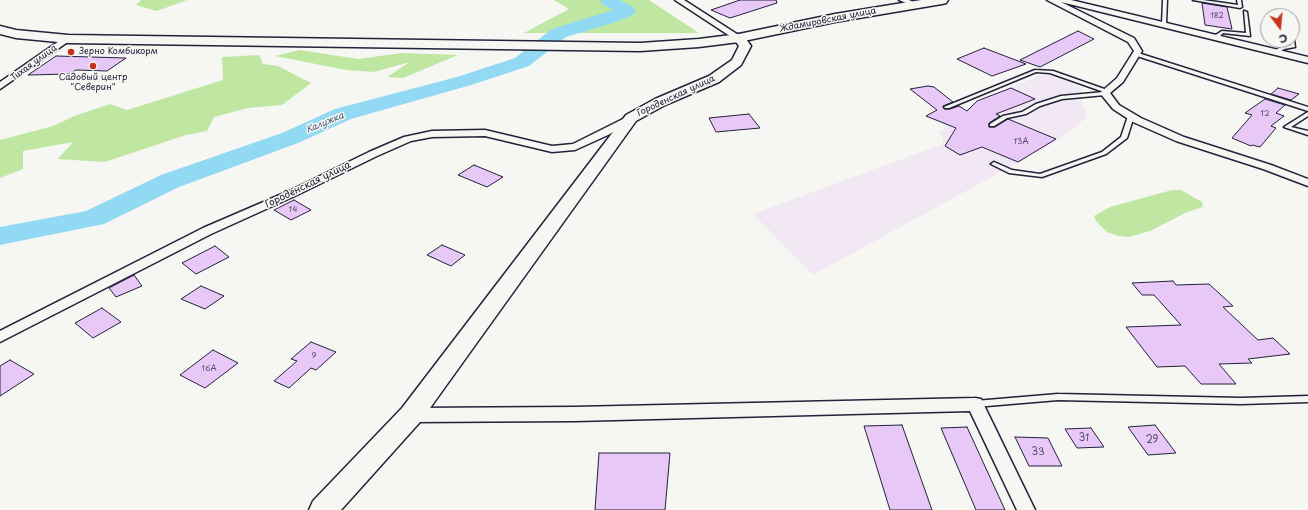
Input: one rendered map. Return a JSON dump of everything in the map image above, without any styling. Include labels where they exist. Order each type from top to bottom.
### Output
[{"type":"main road","name":"Ждамировская улица","points":[[0,30],[16,34],[68,39],[640,47],[699,43],[739,38],[908,2],[942,0]]},
{"type":"street","points":[[679,0],[739,38]]},
{"type":"street","points":[[1051,0],[1131,40],[1138,51],[1120,80],[1106,92],[1116,107],[1131,116],[1180,139],[1267,166],[1308,183]]},
{"type":"street","points":[[1061,0],[1308,60]]},
{"type":"street","name":"Городенская улица","points":[[0,337],[207,231],[294,193],[372,154],[408,139],[432,134],[485,133],[552,148],[575,146],[604,133],[660,102],[714,79],[737,62],[745,46],[739,38]]},
{"type":"street","name":"Тихая улица","points":[[0,86],[68,39]]},
{"type":"street","name":"Городенская улица","points":[[323,510],[411,415],[631,118]]},
{"type":"street","points":[[411,415],[575,414],[975,404],[1026,510]]},
{"type":"lane","points":[[1164,24],[1165,0]]},
{"type":"lane","points":[[1195,0],[1240,7],[1239,0]]},
{"type":"lane","points":[[1216,37],[1222,32],[1248,35],[1245,12]]},
{"type":"lane","points":[[1276,52],[1283,48]]},
{"type":"lane","points":[[1136,54],[1308,109]]},
{"type":"lane","points":[[947,107],[1035,71],[1051,72],[1106,92]]},
{"type":"lane","points":[[992,125],[1005,117],[1024,113],[1038,105],[1061,98],[1106,92]]},
{"type":"lane","points":[[1308,114],[1287,127],[1308,133]]},
{"type":"lane","points":[[994,164],[1011,172],[1040,176],[1104,153],[1124,138],[1131,116]]},
{"type":"lane","points":[[975,404],[1058,396],[1241,401],[1308,399]]},
{"type":"shaded area","points":[[1046,73],[1083,88],[1079,95],[1087,117],[1057,141],[813,275],[753,214],[943,144],[942,136],[939,133],[977,101]]},
{"type":"green space","points":[[141,0],[187,0],[157,11],[136,5]]},
{"type":"green space","points":[[554,0],[649,0],[699,33],[524,33],[569,9]]},
{"type":"green space","points":[[299,50],[359,59],[401,53],[458,55],[403,78],[387,77],[410,62],[374,72],[346,70],[275,56]]},
{"type":"green space","points":[[259,55],[263,64],[278,66],[311,83],[282,105],[248,108],[214,117],[207,131],[186,135],[105,162],[58,159],[73,142],[23,151],[23,169],[0,178],[0,140],[53,126],[77,115],[110,104],[127,110],[223,80],[222,57]]},
{"type":"green space","points":[[1172,190],[1181,190],[1202,202],[1203,207],[1187,212],[1150,231],[1129,237],[1118,236],[1107,232],[1096,221],[1094,216],[1110,207]]},
{"type":"building","points":[[740,0],[776,0],[777,3],[730,18],[711,10]]},
{"type":"building","points":[[1202,3],[1227,7],[1232,29],[1205,25]]},
{"type":"building","points":[[1078,31],[1094,39],[1040,67],[1020,60]]},
{"type":"building","points":[[984,48],[1026,64],[992,76],[957,59]]},
{"type":"building","points":[[56,56],[126,58],[107,71],[76,70],[69,74],[28,75]]},
{"type":"building","points":[[928,86],[934,87],[953,102],[943,106],[944,109],[959,106],[967,111],[977,101],[1011,88],[1035,99],[996,114],[1000,116],[989,123],[989,127],[995,127],[1008,119],[1056,139],[1018,162],[982,147],[960,155],[945,146],[956,128],[926,116],[937,110],[910,89]]},
{"type":"building","points":[[1278,88],[1299,94],[1291,100],[1271,94]]},
{"type":"building","points":[[1265,99],[1285,105],[1276,113],[1284,116],[1271,126],[1276,128],[1260,147],[1251,146],[1232,138],[1252,115],[1245,113]]},
{"type":"building","points":[[749,114],[760,128],[716,132],[709,118]]},
{"type":"building","points":[[474,165],[503,177],[487,187],[458,175]]},
{"type":"building","points":[[294,200],[311,210],[291,220],[274,210]]},
{"type":"building","points":[[442,245],[465,255],[451,266],[427,255]]},
{"type":"building","points":[[215,246],[229,257],[196,274],[182,263]]},
{"type":"building","points":[[134,275],[142,286],[116,297],[109,288]]},
{"type":"building","points":[[1173,281],[1176,285],[1209,284],[1233,306],[1223,307],[1258,340],[1273,338],[1290,354],[1248,359],[1252,363],[1219,364],[1236,384],[1201,384],[1185,366],[1157,367],[1126,327],[1181,325],[1154,295],[1142,295],[1132,283]]},
{"type":"building","points":[[201,286],[224,296],[205,309],[181,299]]},
{"type":"building","points":[[102,308],[121,322],[93,338],[75,323]]},
{"type":"building","points":[[311,342],[336,352],[316,370],[311,368],[289,388],[274,381],[297,361],[291,359]]},
{"type":"building","points":[[213,350],[238,363],[205,388],[180,375]]},
{"type":"building","points":[[10,360],[34,374],[0,396],[0,366]]},
{"type":"building","points":[[902,425],[932,510],[890,510],[864,426]]},
{"type":"building","points":[[1155,425],[1176,453],[1148,455],[1128,427]]},
{"type":"building","points":[[967,427],[1005,510],[976,510],[941,428]]},
{"type":"building","points":[[1091,428],[1104,447],[1077,448],[1065,429]]},
{"type":"building","points":[[1015,437],[1048,438],[1062,466],[1029,466]]},
{"type":"building","points":[[599,453],[670,453],[665,510],[595,510]]},
{"type":"waterway","name":"Калужка","points":[[0,236],[94,218],[170,181],[290,138],[343,114],[464,81],[522,62],[559,33],[610,18],[627,11],[608,0]]},
{"type":"place","name":"Зерно Комбикорм","points":[[71,52]]},
{"type":"place","name":"Садовый центр \"Северин\"","points":[[93,66]]}]
